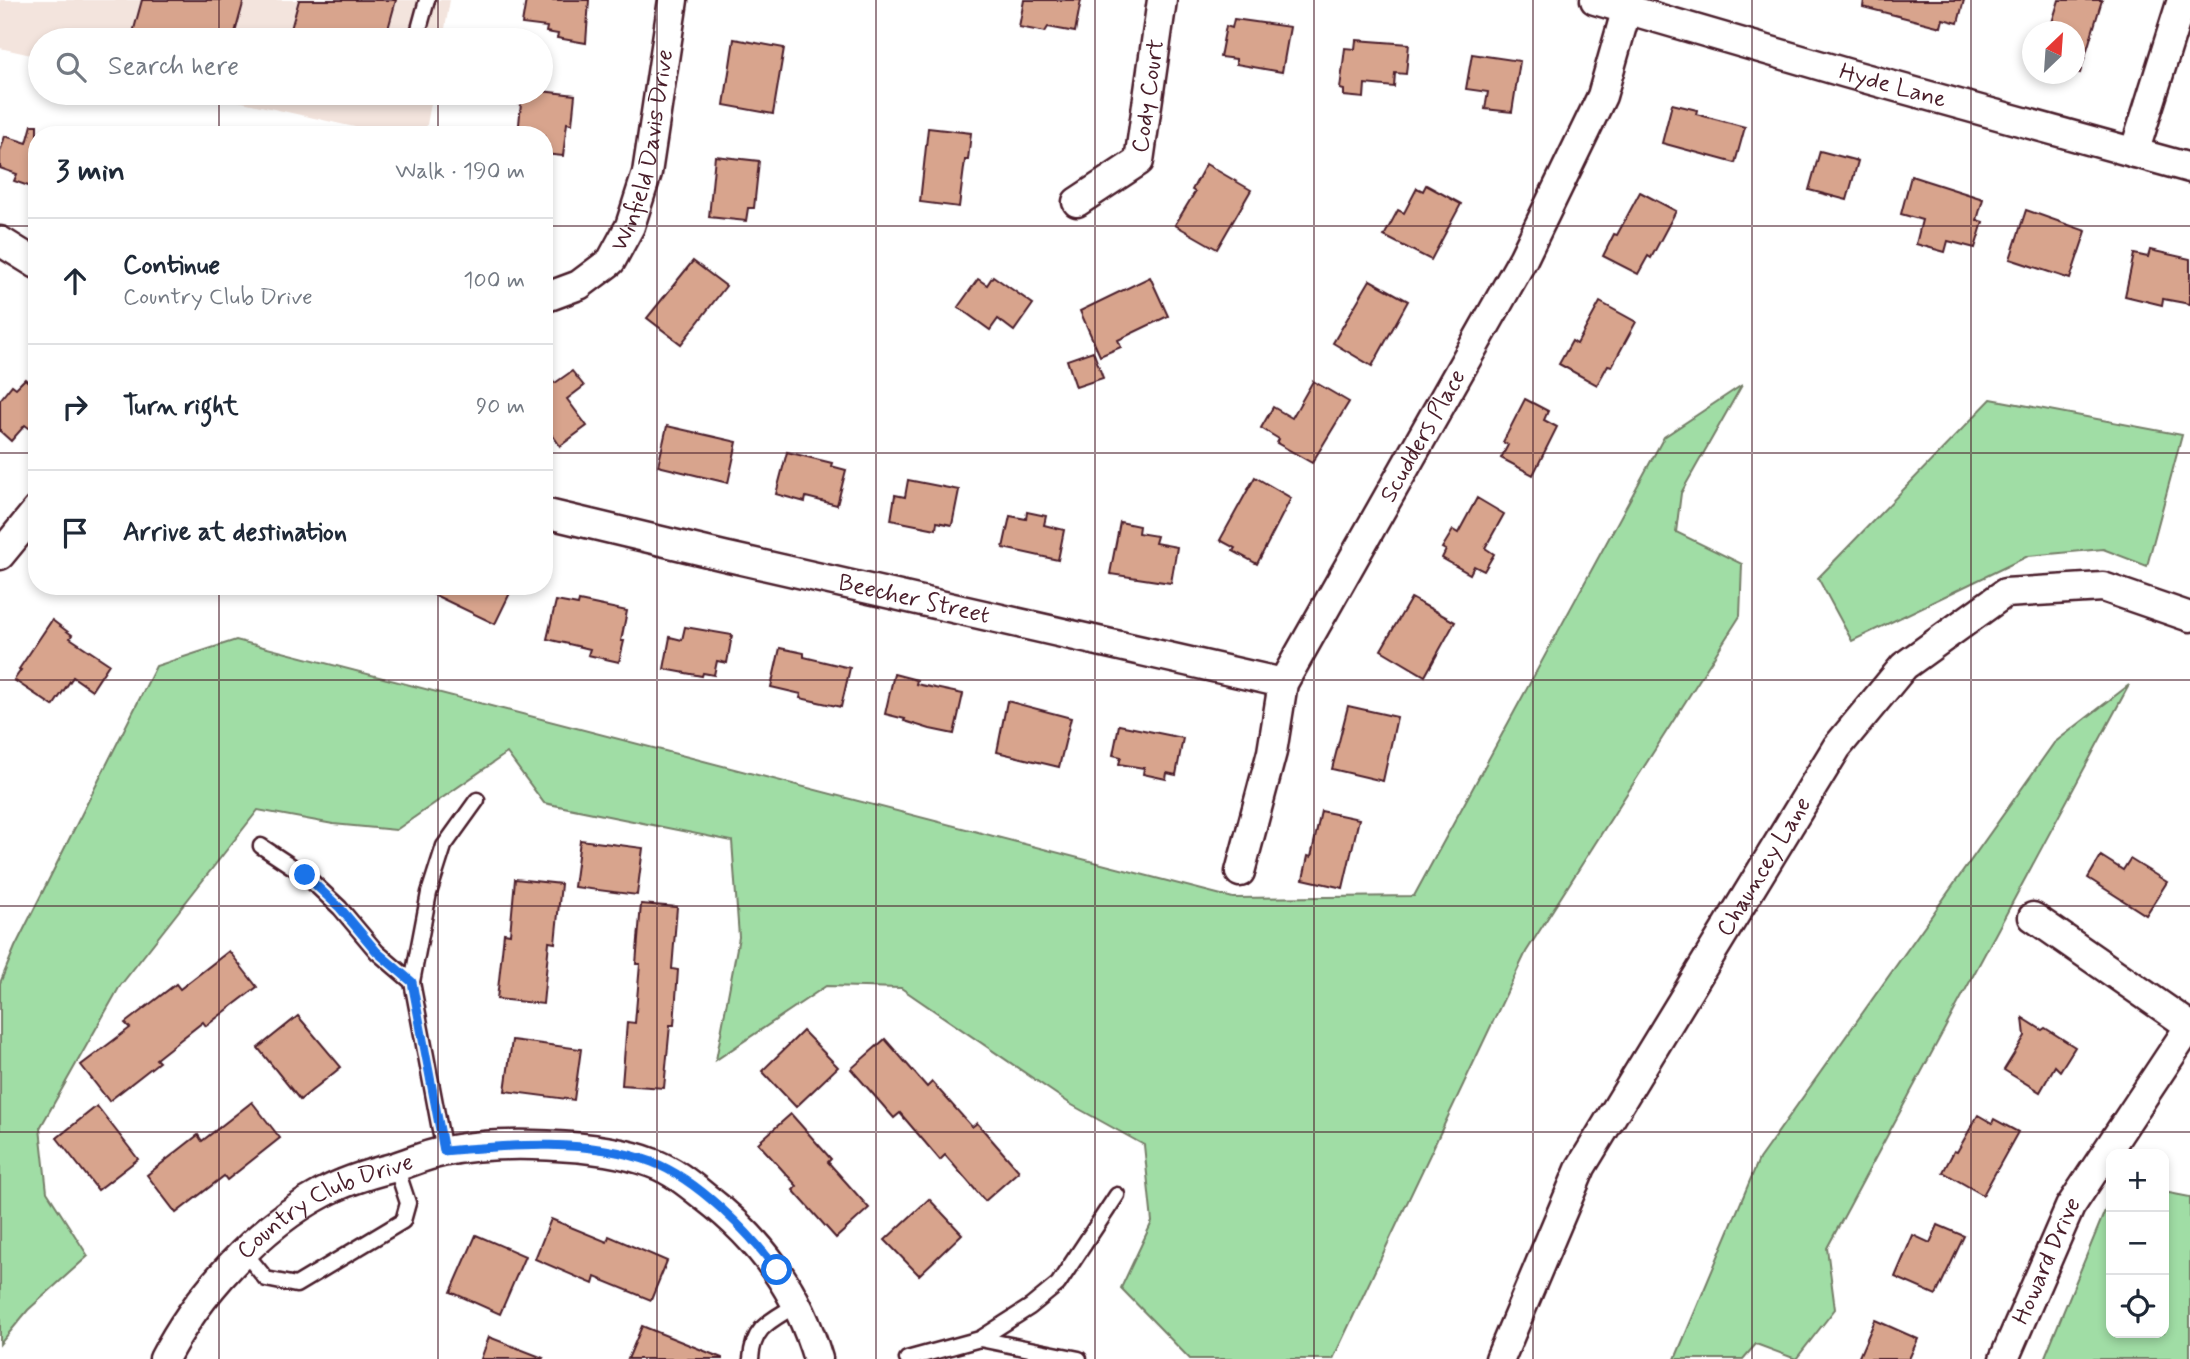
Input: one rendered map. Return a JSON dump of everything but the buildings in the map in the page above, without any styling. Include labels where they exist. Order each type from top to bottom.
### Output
[{"type":"street","name":"Winfield Davis Drive","points":[[553,295],[579,285],[611,261],[630,226],[647,173],[673,0]]},
{"type":"street","name":"Cody Court","points":[[1077,202],[1139,161],[1163,0]]},
{"type":"street","name":"Hyde Lane","points":[[1595,0],[2190,168]]},
{"type":"street","points":[[2134,153],[2182,0]]},
{"type":"street","name":"Scudders Place","points":[[1240,872],[1272,752],[1283,682],[1523,259],[1602,96],[1627,8]]},
{"type":"street","points":[[0,241],[28,258]]},
{"type":"street","name":"Beecher Street","points":[[553,515],[1283,682]]},
{"type":"street","points":[[0,555],[28,521]]},
{"type":"street","name":"Chauncey Lane","points":[[1500,1359],[1581,1167],[1837,747],[1904,666],[2005,593],[2103,587],[2190,617]]},
{"type":"street","points":[[2033,917],[2190,1026]]},
{"type":"street","name":"Howard Drive","points":[[2004,1359],[2070,1207],[2190,1026]]},
{"type":"street","name":"Country Club Drive","points":[[164,1359],[174,1339],[199,1303],[245,1253],[269,1230],[320,1194],[348,1181],[444,1151],[514,1146],[602,1150],[652,1162],[673,1172],[741,1227],[760,1247],[796,1305],[818,1359]]},
{"type":"lane","points":[[419,28],[427,0]]},
{"type":"lane","points":[[444,1151],[412,982],[429,893],[444,846],[477,800]]},
{"type":"lane","points":[[261,846],[305,875],[340,908],[377,952],[412,982]]},
{"type":"lane","points":[[245,1253],[265,1279],[296,1285],[403,1221],[408,1203],[396,1167]]},
{"type":"lane","points":[[907,1359],[980,1339],[1030,1307],[1058,1284],[1117,1195]]},
{"type":"lane","points":[[751,1359],[752,1343],[764,1325],[796,1305]]},
{"type":"lane","points":[[980,1339],[1079,1359]]},
{"type":"shaded area","points":[[0,0],[450,0],[445,28],[28,28],[28,54],[0,48]]},
{"type":"shaded area","points":[[256,105],[431,105],[427,126],[350,126]]},
{"type":"green space","points":[[1742,385],[1681,493],[1676,532],[1742,564],[1740,616],[1526,952],[1333,1359],[1190,1359],[1121,1288],[1152,1222],[1144,1145],[1072,1105],[901,988],[826,986],[716,1060],[739,937],[732,841],[544,803],[507,753],[396,830],[333,824],[258,810],[120,986],[40,1128],[47,1192],[88,1256],[28,1310],[0,1344],[0,983],[15,947],[156,666],[236,640],[1233,898],[1414,896],[1664,437]]},
{"type":"green space","points":[[1991,399],[2182,435],[2147,566],[2103,549],[2028,556],[1852,641],[1818,578]]},
{"type":"green space","points":[[2129,685],[1827,1248],[1835,1309],[1796,1359],[1756,1344],[1743,1359],[1675,1359],[1759,1159],[2054,743]]},
{"type":"green space","points":[[2169,1193],[2190,1197],[2190,1359],[2044,1359],[2106,1208],[2106,1338],[2169,1338]]},
{"type":"route","points":[[305,875],[340,908],[377,952],[412,982],[444,1151],[514,1146],[572,1147],[624,1154],[652,1162],[673,1172],[722,1210],[760,1247],[777,1270]]}]
